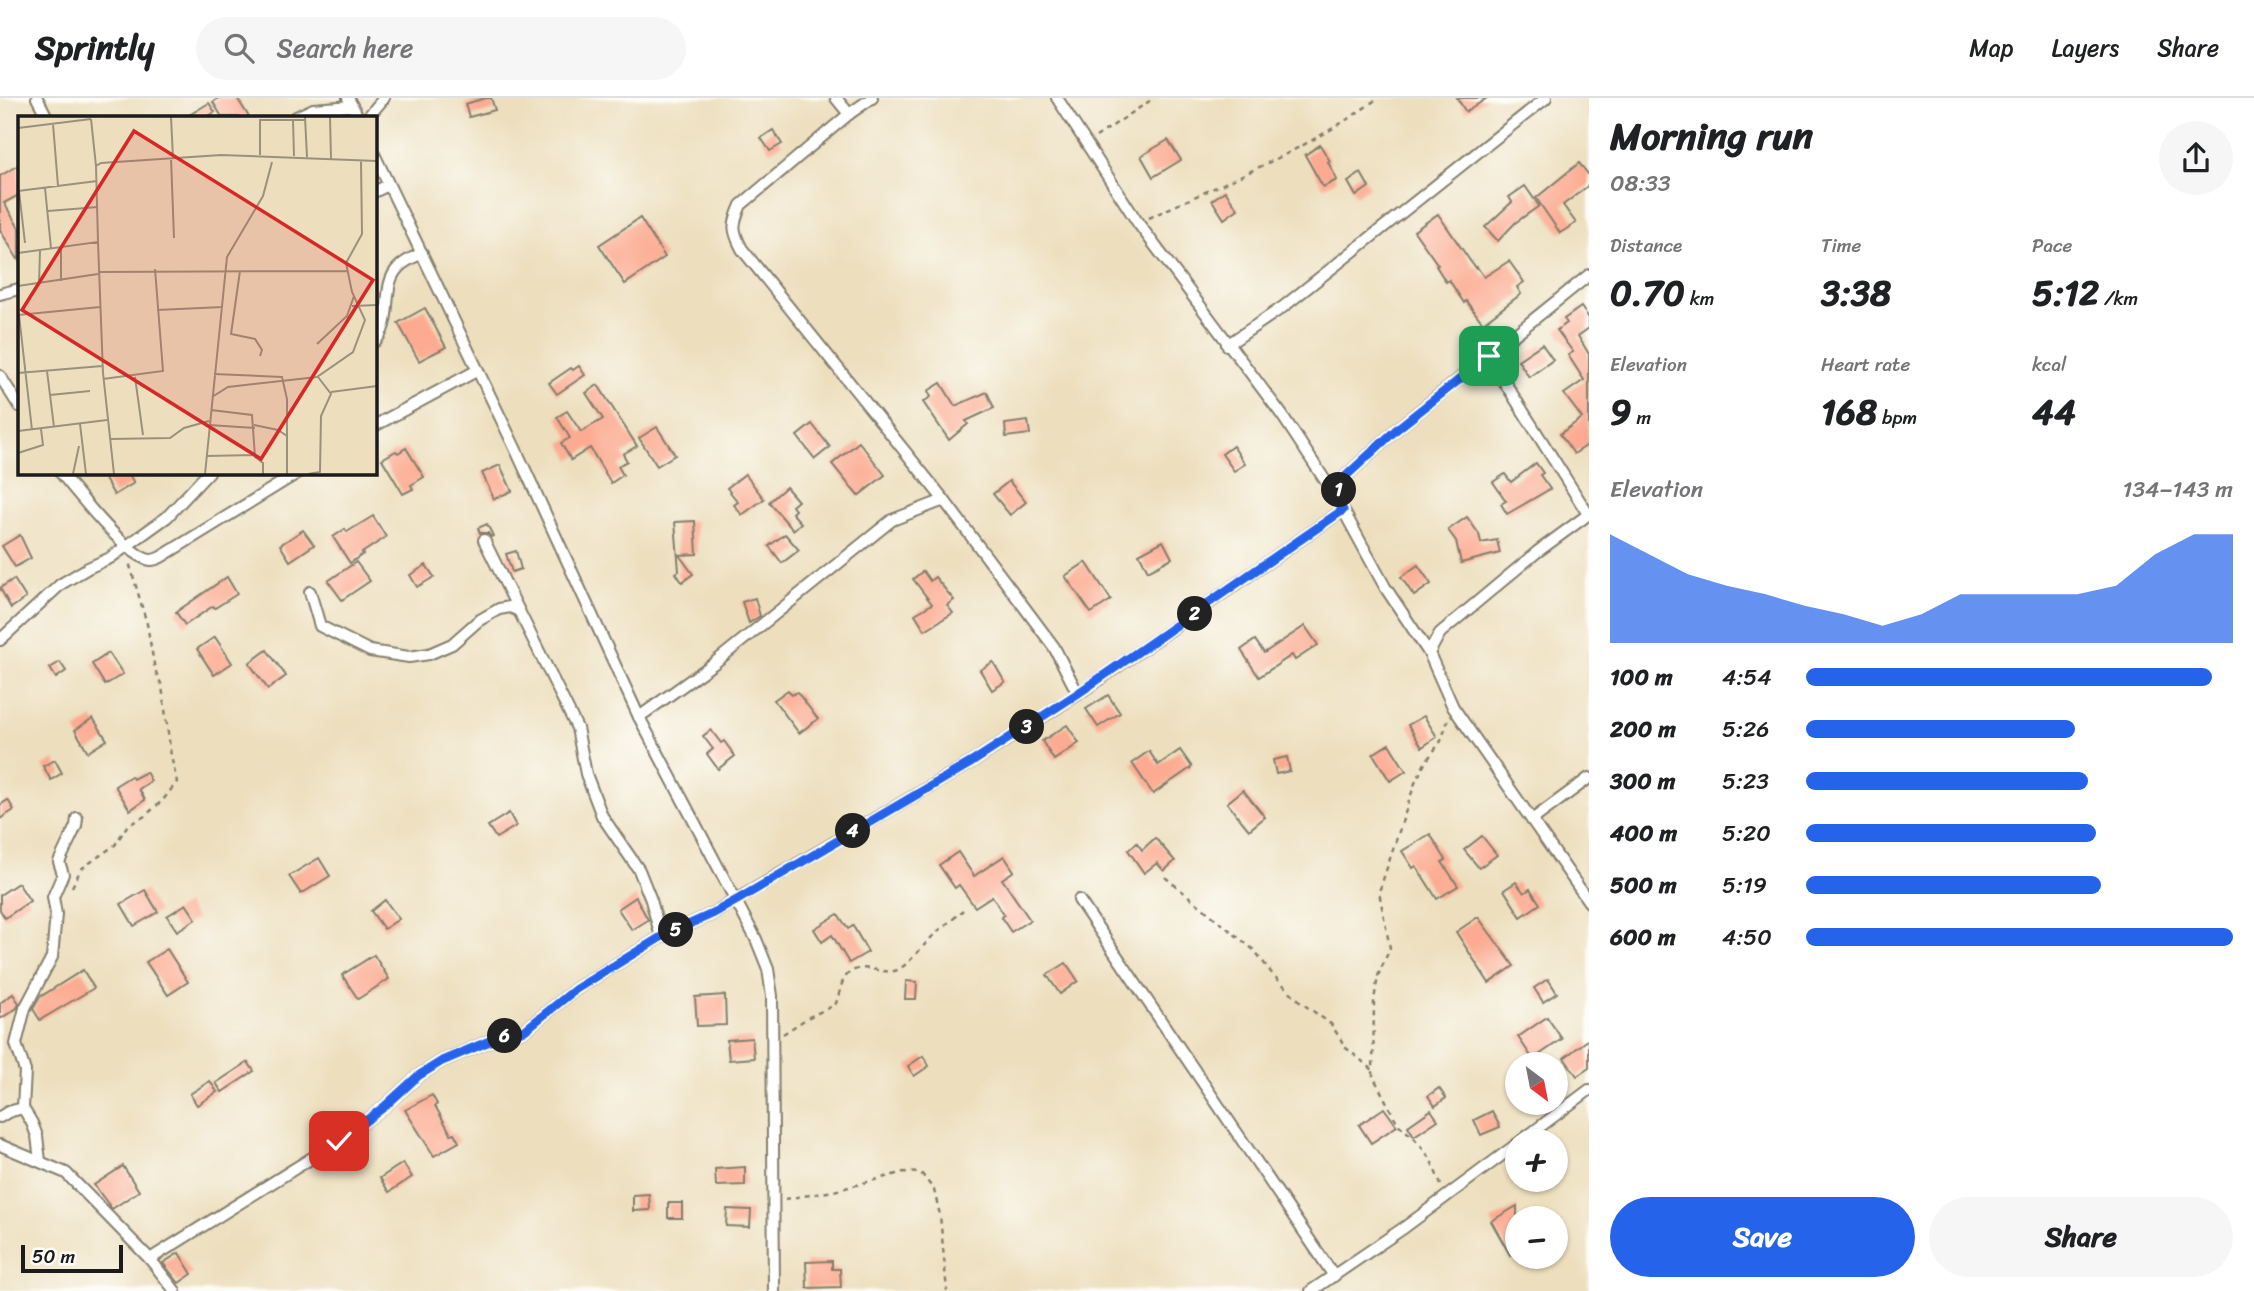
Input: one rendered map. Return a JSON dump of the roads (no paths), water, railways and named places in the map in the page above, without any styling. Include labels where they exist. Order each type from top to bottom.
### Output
[{"type":"street","points":[[369,116],[384,98]]},
{"type":"street","points":[[836,98],[849,114]]},
{"type":"street","points":[[872,98],[849,114],[741,205],[733,231],[742,249],[944,500],[1054,647],[1077,694]]},
{"type":"street","points":[[1057,98],[1138,223],[1282,415],[1343,510],[1385,587],[1429,653],[1453,707],[1589,902]]},
{"type":"street","points":[[1227,345],[1283,307],[1546,98]]},
{"type":"street","points":[[298,116],[313,109],[350,102]]},
{"type":"street","points":[[376,158],[478,370],[639,717],[757,939],[768,969],[772,996],[774,1291]]},
{"type":"street","points":[[376,191],[388,185]]},
{"type":"street","points":[[376,340],[383,328],[391,275],[400,265],[422,253]]},
{"type":"street","points":[[1335,497],[1346,476],[1397,429],[1589,275]]},
{"type":"street","points":[[0,294],[18,289]]},
{"type":"street","points":[[1429,653],[1440,633],[1537,552],[1589,514],[1489,356]]},
{"type":"street","points":[[376,425],[478,370]]},
{"type":"street","points":[[0,376],[18,404]]},
{"type":"street","points":[[62,474],[127,548],[152,560],[296,474]]},
{"type":"street","points":[[0,640],[61,584],[127,548],[167,517],[207,474]]},
{"type":"street","points":[[639,717],[713,664],[892,520],[944,500]]},
{"type":"street","points":[[150,1259],[339,1141],[384,1107],[418,1076],[442,1061],[492,1040],[525,1030],[576,989],[661,937],[737,900],[972,762],[1077,694],[1343,510]]},
{"type":"street","points":[[484,540],[577,728],[586,774],[602,816],[639,870],[661,937]]},
{"type":"street","points":[[310,592],[320,626],[370,651],[409,657],[429,654],[452,644],[478,621],[499,609],[510,607],[519,611]]},
{"type":"street","points":[[1532,820],[1589,778]]},
{"type":"street","points":[[40,1161],[37,1136],[23,1108],[25,1071],[16,1044],[25,1008],[52,957],[57,914],[53,897],[63,874],[59,862],[67,849],[77,818]]},
{"type":"street","points":[[1079,900],[1334,1276]]},
{"type":"street","points":[[1536,1129],[1589,1090]]},
{"type":"street","points":[[0,1117],[23,1108]]},
{"type":"street","points":[[0,1145],[66,1173],[150,1259],[175,1291]]},
{"type":"street","points":[[1311,1291],[1325,1287],[1334,1276],[1505,1153]]}]
